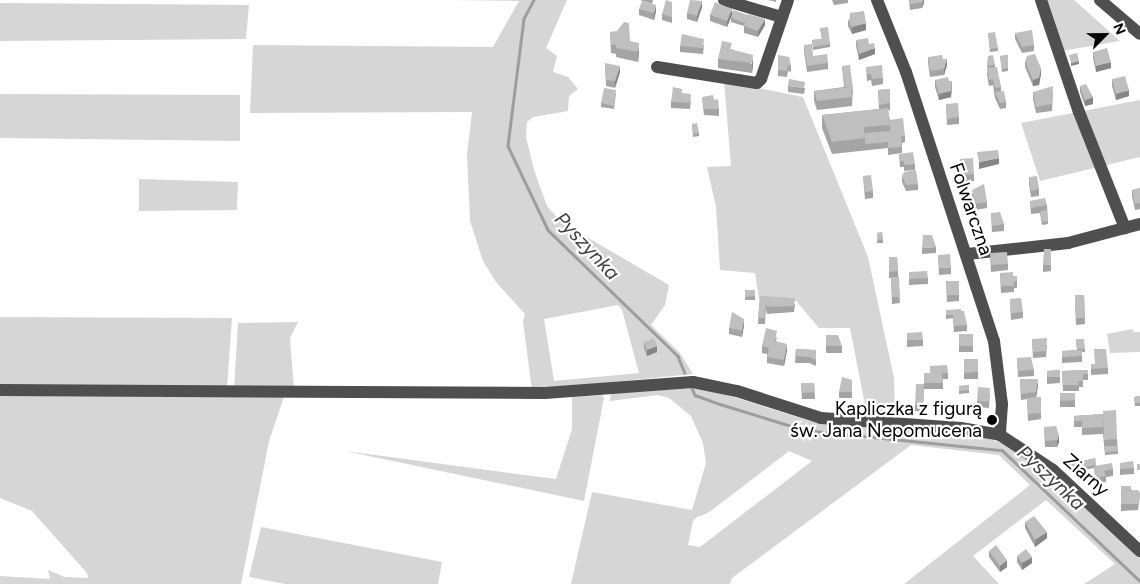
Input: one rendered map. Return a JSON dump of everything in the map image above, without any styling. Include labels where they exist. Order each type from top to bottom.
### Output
[{"type":"street","points":[[724,0],[780,17]]},
{"type":"street","points":[[657,68],[756,83],[761,79],[780,17],[788,0]]},
{"type":"street","name":"Folwarczna","points":[[877,0],[893,34],[967,254],[994,341],[999,368],[1002,404],[1000,435]]},
{"type":"street","points":[[1041,0],[1079,112],[1125,228]]},
{"type":"street","points":[[1100,0],[1140,34]]},
{"type":"street","points":[[967,254],[1051,246],[1140,224]]},
{"type":"street","points":[[0,390],[545,393],[693,382],[737,391],[820,418],[962,428],[1000,435]]},
{"type":"street","name":"Ziarny","points":[[1000,435],[1052,470],[1140,551]]},
{"type":"shaded area","points":[[454,0],[567,0],[546,48],[557,56],[553,72],[568,77],[578,89],[569,96],[568,111],[533,117],[527,122],[526,137],[534,170],[547,206],[561,222],[669,285],[665,305],[651,325],[680,353],[693,374],[532,390],[523,322],[525,314],[496,282],[483,261],[470,221],[467,154],[472,112],[250,113],[253,45],[493,47],[519,1]],"holes":[[[618,305],[622,310],[639,373],[554,381],[544,319]]]},
{"type":"shaded area","points":[[1046,0],[1074,0],[1120,41],[1062,51]]},
{"type":"shaded area","points":[[0,3],[249,5],[246,39],[0,41]]},
{"type":"shaded area","points":[[724,81],[803,97],[868,257],[894,378],[895,415],[867,415],[850,328],[819,328],[796,301],[759,299],[755,273],[720,270],[716,207],[707,167],[731,166]]},
{"type":"shaded area","points":[[0,94],[240,95],[240,141],[0,138]]},
{"type":"shaded area","points":[[1140,100],[1140,157],[1040,181],[1021,123]]},
{"type":"shaded area","points":[[139,179],[238,182],[237,210],[139,211]]},
{"type":"shaded area","points":[[0,317],[232,318],[227,388],[0,385]]},
{"type":"shaded area","points":[[298,322],[290,338],[294,388],[234,389],[238,323]]},
{"type":"shaded area","points":[[1133,329],[1133,332],[1140,332],[1140,352],[1110,353],[1107,334]]},
{"type":"shaded area","points":[[670,387],[708,389],[810,421],[978,435],[1008,445],[1034,461],[1140,558],[1140,584],[1084,584],[1115,564],[1046,500],[973,556],[999,584],[904,584],[1030,485],[999,455],[911,445],[732,578],[730,584],[571,584],[592,492],[692,510],[706,463],[703,443],[691,416],[669,398],[658,395],[610,401],[611,392]],"holes":[[[789,451],[812,461],[700,547],[688,545],[693,521],[697,517],[708,513]]]},
{"type":"shaded area","points":[[0,395],[284,397],[269,441],[241,584],[0,584],[0,576],[50,579],[48,570],[65,577],[88,578],[87,573],[32,511],[0,498]]},
{"type":"shaded area","points":[[602,395],[604,398],[584,501],[345,451],[556,479],[572,429],[572,397]]},
{"type":"shaded area","points":[[261,527],[442,562],[438,584],[285,584],[249,577]]},
{"type":"building","points":[[666,0],[672,2],[672,17],[662,14]]},
{"type":"building","points":[[690,0],[702,1],[697,16],[687,13]]},
{"type":"building","points":[[910,0],[923,0],[922,2],[910,4]]},
{"type":"building","points":[[642,1],[656,5],[654,13],[639,9]]},
{"type":"building","points":[[715,2],[732,9],[727,21],[710,15]]},
{"type":"building","points":[[733,10],[748,15],[745,23],[731,18]]},
{"type":"building","points":[[864,11],[866,23],[852,27],[848,20],[851,19],[850,13]]},
{"type":"building","points":[[748,14],[765,19],[758,31],[744,26]]},
{"type":"building","points":[[624,22],[629,23],[630,41],[639,43],[638,52],[616,48],[616,45],[611,44],[610,32],[617,31]]},
{"type":"building","points":[[828,27],[830,44],[813,47],[812,40],[822,39],[820,28]]},
{"type":"building","points":[[1032,30],[1034,45],[1022,47],[1015,33]]},
{"type":"building","points":[[995,32],[998,48],[990,49],[988,33]]},
{"type":"building","points":[[682,34],[704,39],[703,48],[680,46]]},
{"type":"building","points":[[868,38],[869,44],[874,43],[875,48],[859,54],[856,40]]},
{"type":"building","points":[[722,41],[732,43],[730,49],[753,55],[752,63],[718,59]]},
{"type":"building","points":[[812,44],[813,56],[827,54],[828,63],[807,66],[804,45]]},
{"type":"building","points":[[1107,48],[1111,62],[1096,66],[1093,52]]},
{"type":"building","points":[[1077,53],[1079,61],[1071,63],[1069,55]]},
{"type":"building","points":[[1035,54],[1041,68],[1039,78],[1033,80],[1025,61],[1027,56]]},
{"type":"building","points":[[778,55],[789,57],[791,66],[788,65],[787,71],[778,70]]},
{"type":"building","points":[[942,55],[943,59],[947,59],[944,69],[930,71],[928,57]]},
{"type":"building","points":[[993,55],[995,65],[987,66],[988,56]]},
{"type":"building","points":[[1008,55],[1008,68],[1002,69],[1000,56]]},
{"type":"building","points":[[605,63],[620,66],[615,81],[606,80]]},
{"type":"building","points":[[850,65],[853,89],[851,90],[851,87],[845,87],[842,66]]},
{"type":"building","points":[[882,65],[883,78],[872,79],[871,74],[867,74],[866,67]]},
{"type":"building","points":[[997,67],[1001,87],[995,88],[993,79],[989,80],[987,68]]},
{"type":"building","points":[[1125,76],[1129,90],[1116,94],[1112,79]]},
{"type":"building","points":[[948,77],[949,81],[952,81],[951,91],[939,94],[935,80]]},
{"type":"building","points":[[789,79],[805,82],[804,88],[788,86]]},
{"type":"building","points":[[1086,84],[1093,97],[1085,100],[1080,86]]},
{"type":"building","points":[[1053,86],[1052,104],[1036,107],[1033,92]]},
{"type":"building","points":[[673,87],[682,89],[682,93],[691,94],[690,103],[671,102]]},
{"type":"building","points":[[851,87],[852,97],[817,101],[814,91]]},
{"type":"building","points":[[604,88],[616,90],[614,106],[601,103]]},
{"type":"building","points":[[890,89],[890,103],[879,105],[878,90]]},
{"type":"building","points":[[1004,91],[1006,102],[1000,103],[995,92]]},
{"type":"building","points":[[713,95],[714,100],[718,99],[719,109],[704,109],[702,97]]},
{"type":"building","points":[[958,103],[959,117],[947,119],[946,104]]},
{"type":"building","points":[[888,108],[890,125],[864,127],[865,138],[832,142],[822,115]]},
{"type":"building","points":[[903,118],[905,136],[901,136],[902,147],[888,148],[888,142],[865,144],[865,133],[890,131],[890,120]]},
{"type":"building","points":[[697,123],[699,133],[693,134],[692,124]]},
{"type":"building","points":[[998,150],[999,158],[979,162],[977,152]]},
{"type":"building","points":[[913,152],[915,164],[904,165],[904,161],[900,161],[899,154]]},
{"type":"building","points":[[973,158],[974,174],[966,175],[965,172],[961,172],[960,159]]},
{"type":"building","points":[[916,170],[918,184],[906,185],[902,176],[904,172]]},
{"type":"building","points":[[871,175],[873,191],[865,192],[863,176]]},
{"type":"building","points":[[1037,176],[1039,189],[1031,191],[1029,177]]},
{"type":"building","points":[[984,184],[987,202],[975,204],[972,190]]},
{"type":"building","points":[[1140,188],[1140,203],[1135,204],[1132,190]]},
{"type":"building","points":[[1045,198],[1047,205],[1031,208],[1030,201]]},
{"type":"building","points":[[1047,210],[1048,221],[1042,222],[1040,211]]},
{"type":"building","points":[[1000,212],[1004,224],[992,226],[991,213]]},
{"type":"building","points":[[882,232],[883,239],[877,240],[877,233]]},
{"type":"building","points":[[923,235],[932,235],[936,247],[922,248]]},
{"type":"building","points":[[1044,249],[1051,249],[1051,265],[1043,265]]},
{"type":"building","points":[[1007,252],[1008,264],[991,265],[990,253]]},
{"type":"building","points":[[950,254],[951,268],[939,268],[938,255]]},
{"type":"building","points":[[889,257],[897,257],[898,271],[889,272]]},
{"type":"building","points":[[927,271],[928,278],[909,279],[909,272]]},
{"type":"building","points":[[1013,272],[1013,276],[1017,276],[1014,286],[1001,286],[1000,273]]},
{"type":"building","points":[[891,277],[899,277],[900,297],[892,297]]},
{"type":"building","points":[[946,281],[959,281],[959,295],[947,295]]},
{"type":"building","points":[[745,290],[755,290],[755,296],[745,297]]},
{"type":"building","points":[[1075,295],[1084,295],[1085,318],[1076,318]]},
{"type":"building","points":[[760,296],[795,298],[794,306],[767,307],[766,302],[765,318],[758,318]]},
{"type":"building","points":[[1021,298],[1023,312],[1011,313],[1010,299]]},
{"type":"building","points":[[961,309],[961,311],[953,311],[953,315],[946,315],[946,310]]},
{"type":"building","points":[[953,311],[964,311],[967,325],[954,326]]},
{"type":"building","points":[[732,312],[744,319],[742,331],[729,328]]},
{"type":"building","points":[[766,328],[777,331],[775,341],[787,344],[784,360],[767,357],[769,348],[762,346]]},
{"type":"building","points":[[922,332],[923,340],[907,340],[907,333]]},
{"type":"building","points":[[959,334],[973,334],[973,346],[959,346]]},
{"type":"building","points":[[826,335],[838,335],[842,346],[826,346]]},
{"type":"building","points":[[654,338],[657,346],[647,350],[644,342]]},
{"type":"building","points":[[1047,338],[1046,351],[1033,352],[1032,339]]},
{"type":"building","points":[[1076,339],[1084,339],[1085,349],[1077,349]]},
{"type":"building","points":[[796,349],[816,350],[816,360],[809,357],[795,356]]},
{"type":"building","points":[[1094,349],[1106,349],[1108,368],[1091,369],[1091,364],[1095,364]]},
{"type":"building","points":[[1082,350],[1082,356],[1062,357],[1062,351]]},
{"type":"building","points":[[1031,357],[1034,370],[1018,371],[1017,358]]},
{"type":"building","points":[[964,359],[978,359],[978,372],[964,373]]},
{"type":"building","points":[[947,365],[948,373],[942,373],[943,383],[924,383],[924,373],[930,373],[930,366]]},
{"type":"building","points":[[1060,370],[1060,377],[1047,377],[1047,371]]},
{"type":"building","points":[[1088,370],[1088,374],[1083,374],[1083,381],[1078,381],[1079,385],[1063,385],[1062,371]]},
{"type":"building","points":[[842,377],[852,380],[852,392],[839,392]]},
{"type":"building","points":[[1020,379],[1038,379],[1036,392],[1021,394]]},
{"type":"building","points":[[801,383],[814,383],[815,392],[802,393]]},
{"type":"building","points":[[916,384],[924,384],[923,405],[915,405]]},
{"type":"building","points":[[969,385],[969,390],[959,391],[959,386]]},
{"type":"building","points":[[978,387],[990,388],[989,402],[977,401]]},
{"type":"building","points":[[1060,393],[1075,393],[1075,400],[1060,401]]},
{"type":"building","points":[[1140,396],[1140,403],[1135,403],[1134,397]]},
{"type":"building","points":[[1041,397],[1041,413],[1028,414],[1027,398]]},
{"type":"building","points":[[1116,410],[1117,439],[1104,440],[1103,411]]},
{"type":"building","points":[[1103,414],[1103,427],[1082,428],[1082,421],[1074,421],[1074,416]]},
{"type":"building","points":[[1056,426],[1059,435],[1057,440],[1045,441],[1044,427]]},
{"type":"building","points":[[1104,446],[1117,446],[1118,451],[1105,452]]},
{"type":"building","points":[[1095,458],[1096,465],[1084,467],[1083,461]]},
{"type":"building","points":[[1076,461],[1077,467],[1068,468],[1068,462]]},
{"type":"building","points":[[1133,461],[1134,468],[1120,469],[1120,463]]},
{"type":"building","points":[[1112,463],[1113,469],[1104,471],[1106,476],[1096,478],[1094,466]]},
{"type":"building","points":[[1137,464],[1140,464],[1140,470],[1137,470]]},
{"type":"building","points":[[1121,486],[1131,486],[1131,490],[1121,491]]},
{"type":"building","points":[[1138,490],[1140,498],[1138,504],[1121,504],[1121,491]]},
{"type":"building","points":[[1034,516],[1047,532],[1035,540],[1025,522]]},
{"type":"building","points":[[996,545],[1007,560],[1000,566],[989,551]]},
{"type":"building","points":[[1026,549],[1032,557],[1022,563],[1017,556]]},
{"type":"waterway","name":"Pyszynka","points":[[534,0],[524,19],[508,146],[548,230],[678,356],[685,373]]},
{"type":"waterway","name":"Pyszynka","points":[[692,388],[695,395],[804,430],[1002,450],[1140,581]]},
{"type":"place","name":"Kapliczka z figurą św. Jana Nepomucena","points":[[992,420]]}]
